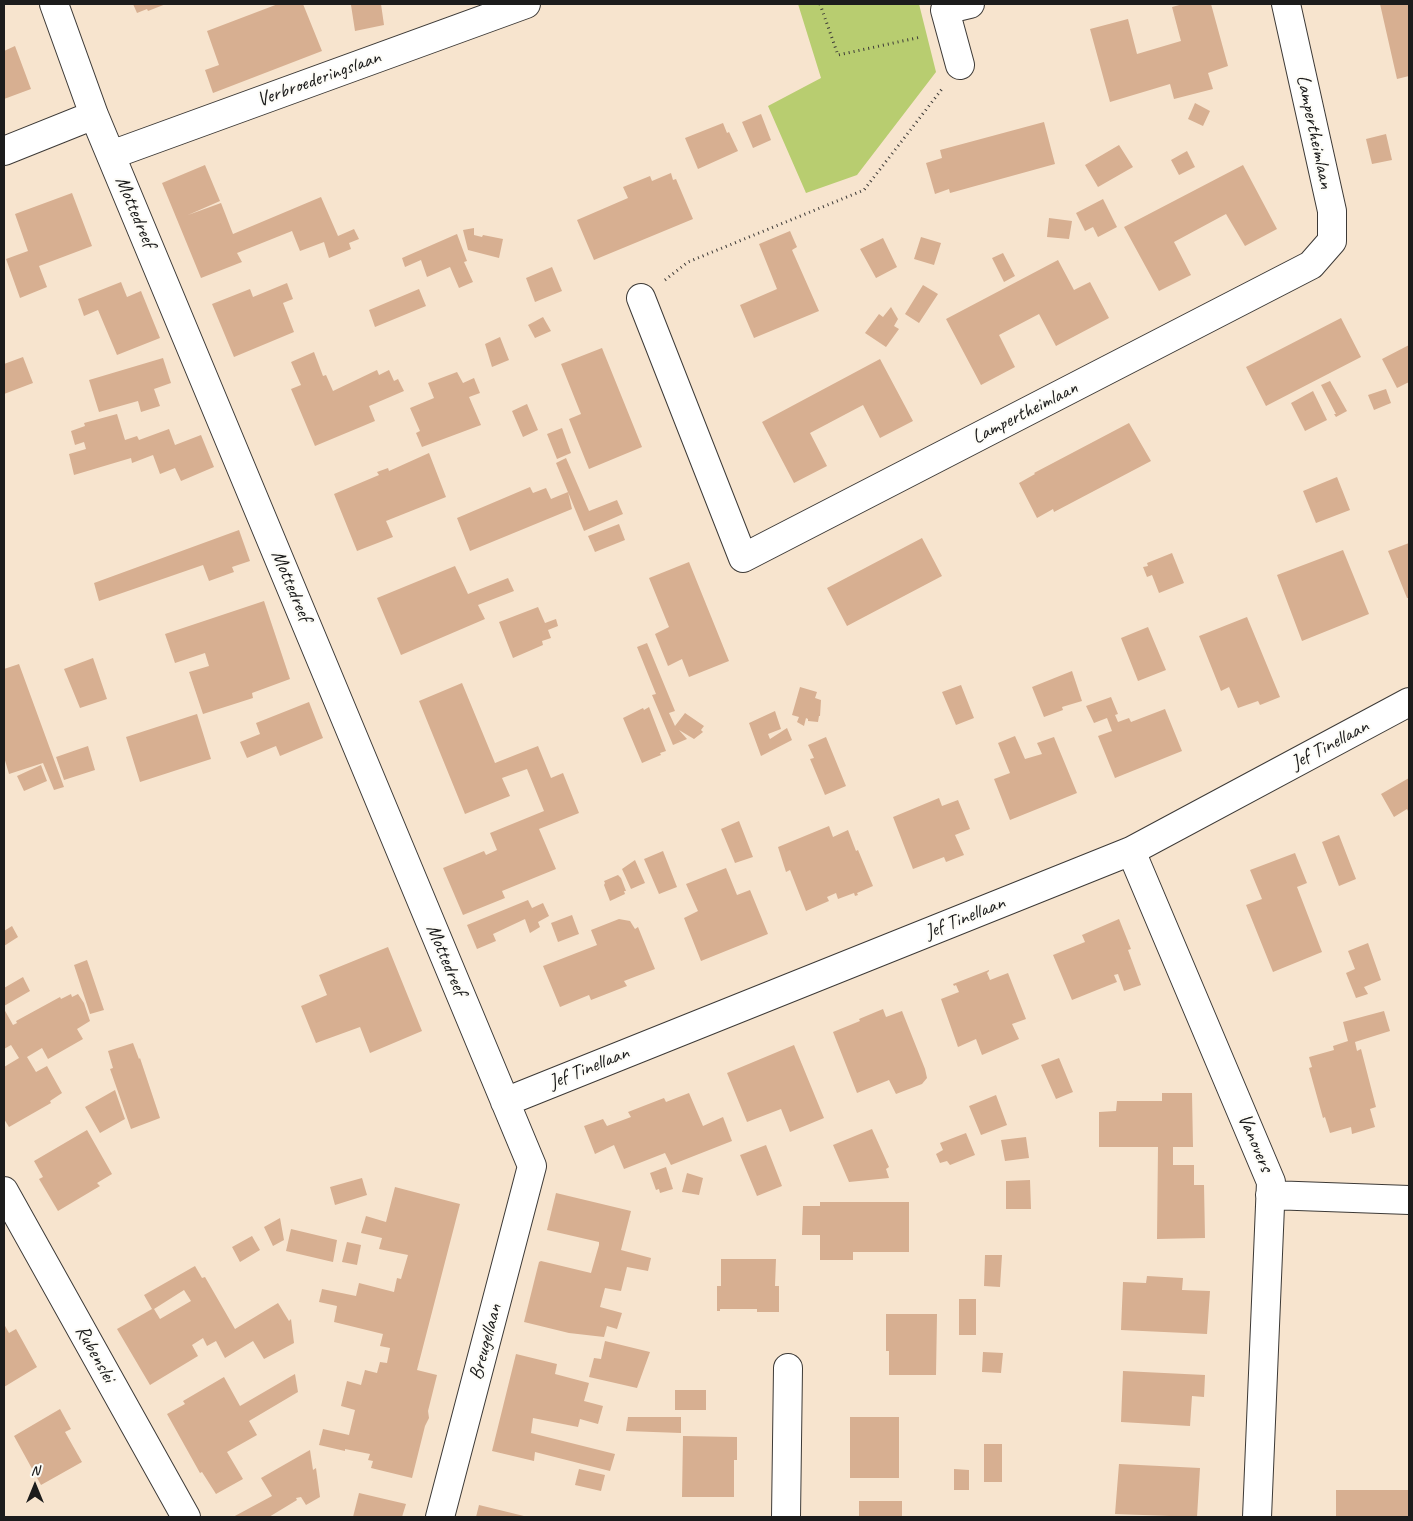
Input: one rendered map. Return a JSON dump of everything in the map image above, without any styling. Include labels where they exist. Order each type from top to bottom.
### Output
[{"type":"street","name":"Mottedreef","points":[[54,4],[94,115],[532,1166]]},
{"type":"street","name":"Verbroederingslaan","points":[[111,155],[526,4]]},
{"type":"street","points":[[960,64],[945,10],[970,4]]},
{"type":"street","name":"Lampertheimlaan","points":[[641,298],[743,558],[1312,265],[1332,241],[1332,211],[1286,4]]},
{"type":"street","points":[[4,151],[94,115]]},
{"type":"street","name":"Jef Tinellaan","points":[[505,1102],[1131,851],[1409,702]]},
{"type":"street","name":"Vanovers","points":[[1131,851],[1271,1182],[1257,1517]]},
{"type":"street","name":"Breugellaan","points":[[440,1517],[532,1166]]},
{"type":"street","name":"Rubenslei","points":[[4,1191],[186,1517]]},
{"type":"street","points":[[1270,1196],[1409,1200]]},
{"type":"street","points":[[786,1517],[788,1368]]},
{"type":"path","points":[[820,4],[838,55],[951,31]]},
{"type":"path","points":[[641,298],[688,262],[864,190],[927,110],[960,64]]},
{"type":"green space","points":[[798,4],[919,4],[936,72],[857,175],[806,193],[768,106],[821,78]]},
{"type":"building","points":[[133,4],[166,4],[137,13]]},
{"type":"building","points":[[278,4],[303,4],[322,51],[213,93],[205,70],[219,65],[207,31]]},
{"type":"building","points":[[381,4],[384,25],[355,31],[351,5]]},
{"type":"building","points":[[1183,4],[1211,4],[1228,66],[1208,73],[1213,89],[1174,99],[1170,84],[1110,102],[1090,29],[1128,19],[1137,54],[1181,41],[1172,7]]},
{"type":"building","points":[[1380,4],[1409,4],[1409,76],[1397,79]]},
{"type":"building","points":[[15,46],[31,89],[4,99],[4,51]]},
{"type":"building","points":[[1195,103],[1210,111],[1203,126],[1188,119]]},
{"type":"building","points":[[761,114],[771,140],[753,148],[742,122]]},
{"type":"building","points":[[1044,122],[1055,164],[950,193],[949,189],[935,194],[926,163],[942,158],[940,150]]},
{"type":"building","points":[[723,123],[738,151],[698,169],[685,138]]},
{"type":"building","points":[[1386,134],[1392,160],[1372,164],[1366,139]]},
{"type":"building","points":[[1119,145],[1133,167],[1098,187],[1085,165]]},
{"type":"building","points":[[1187,151],[1195,167],[1179,175],[1171,160]]},
{"type":"building","points":[[205,165],[220,201],[188,215],[221,203],[233,234],[321,197],[338,236],[354,229],[359,239],[349,243],[351,249],[329,258],[324,242],[300,251],[292,231],[237,253],[242,262],[201,278],[162,183]]},
{"type":"building","points":[[1243,165],[1277,229],[1245,246],[1226,214],[1174,242],[1191,275],[1159,291],[1124,227]]},
{"type":"building","points":[[671,173],[673,180],[676,179],[693,219],[594,260],[577,220],[628,198],[623,187],[650,176],[652,181]]},
{"type":"building","points":[[72,193],[92,246],[39,266],[47,287],[20,298],[6,259],[28,251],[15,214]]},
{"type":"building","points":[[1103,199],[1117,227],[1098,237],[1093,227],[1085,231],[1076,213]]},
{"type":"building","points":[[1049,218],[1072,221],[1069,239],[1047,237]]},
{"type":"building","points":[[474,228],[474,235],[503,239],[499,258],[468,250],[463,230]]},
{"type":"building","points":[[790,231],[797,247],[792,250],[819,311],[754,338],[740,305],[777,289],[759,244]]},
{"type":"building","points":[[457,234],[467,261],[464,262],[473,282],[459,288],[450,267],[427,277],[421,260],[405,267],[402,258]]},
{"type":"building","points":[[921,237],[941,243],[934,265],[914,259]]},
{"type":"building","points":[[883,238],[897,267],[876,278],[860,249]]},
{"type":"building","points":[[1003,253],[1015,276],[1004,282],[992,258]]},
{"type":"building","points":[[1058,260],[1074,290],[1090,282],[1109,318],[1056,346],[1039,314],[999,335],[1015,367],[981,385],[946,319]]},
{"type":"building","points":[[552,267],[562,291],[535,302],[526,278]]},
{"type":"building","points":[[121,282],[127,297],[141,291],[160,338],[117,355],[98,310],[84,316],[78,299]]},
{"type":"building","points":[[287,283],[293,299],[283,303],[294,332],[234,357],[212,304],[250,289],[253,297]]},
{"type":"building","points":[[923,285],[938,294],[919,323],[905,314]]},
{"type":"building","points":[[419,289],[426,306],[375,327],[369,310]]},
{"type":"building","points":[[891,307],[898,319],[894,326],[899,329],[886,347],[865,333],[879,314],[883,317]]},
{"type":"building","points":[[543,317],[551,331],[535,338],[528,325]]},
{"type":"building","points":[[1341,318],[1361,357],[1266,406],[1246,367]]},
{"type":"building","points":[[500,337],[509,360],[492,367],[485,344]]},
{"type":"building","points":[[1409,345],[1409,382],[1397,388],[1382,359]]},
{"type":"building","points":[[602,348],[642,447],[589,469],[569,419],[581,414],[561,364]]},
{"type":"building","points":[[314,352],[323,376],[326,375],[333,391],[377,370],[379,375],[389,370],[394,381],[398,379],[404,391],[369,406],[375,421],[315,446],[291,389],[301,385],[291,362]]},
{"type":"building","points":[[23,357],[33,383],[4,394],[4,364]]},
{"type":"building","points":[[163,358],[171,383],[154,389],[160,406],[141,412],[138,401],[99,412],[89,380]]},
{"type":"building","points":[[880,359],[913,421],[880,438],[863,405],[810,433],[827,466],[794,483],[762,422]]},
{"type":"building","points":[[457,372],[463,383],[474,378],[480,393],[469,397],[481,425],[422,447],[416,433],[420,431],[410,408],[434,398],[428,383]]},
{"type":"building","points":[[1330,381],[1347,411],[1336,417],[1321,385]]},
{"type":"building","points":[[1386,389],[1391,403],[1374,410],[1368,395]]},
{"type":"building","points":[[1313,391],[1327,420],[1305,431],[1291,403]]},
{"type":"building","points":[[527,404],[538,430],[523,437],[512,411]]},
{"type":"building","points":[[117,414],[125,440],[137,436],[139,440],[169,429],[175,445],[201,435],[214,467],[181,481],[175,468],[160,474],[153,455],[132,463],[131,458],[74,475],[69,454],[86,449],[84,442],[75,445],[71,431],[85,426],[84,423]]},
{"type":"building","points":[[1129,423],[1151,461],[1054,512],[1053,509],[1037,518],[1019,483],[1034,473]]},
{"type":"building","points":[[562,428],[571,453],[557,459],[547,434]]},
{"type":"building","points":[[429,453],[446,497],[386,521],[393,537],[357,551],[334,494],[379,475],[377,472],[388,468],[389,471]]},
{"type":"building","points":[[566,458],[589,511],[617,500],[623,514],[584,531],[556,463]]},
{"type":"building","points":[[1337,477],[1350,510],[1316,523],[1303,491]]},
{"type":"building","points":[[530,487],[533,493],[546,488],[551,499],[568,492],[572,509],[470,551],[457,518]]},
{"type":"building","points":[[619,524],[625,540],[595,552],[588,536]]},
{"type":"building","points":[[239,530],[250,561],[232,567],[234,572],[209,581],[203,565],[99,601],[94,583]]},
{"type":"building","points":[[922,538],[942,576],[847,626],[827,588]]},
{"type":"building","points":[[1409,543],[1409,598],[1407,598],[1388,551]]},
{"type":"building","points":[[1343,550],[1369,614],[1302,641],[1277,575]]},
{"type":"building","points":[[1172,553],[1184,583],[1159,593],[1152,575],[1147,577],[1143,567],[1148,566],[1147,563]]},
{"type":"building","points":[[689,562],[729,661],[689,677],[682,659],[668,666],[655,634],[669,627],[649,578]]},
{"type":"building","points":[[455,566],[468,594],[508,578],[514,591],[478,605],[485,619],[401,655],[377,598]]},
{"type":"building","points":[[264,601],[290,679],[252,693],[253,698],[203,714],[189,672],[209,666],[205,653],[175,663],[165,634]]},
{"type":"building","points":[[538,607],[545,623],[556,619],[558,626],[548,630],[551,638],[542,641],[543,645],[513,658],[499,622]]},
{"type":"building","points":[[1247,617],[1280,697],[1260,705],[1258,701],[1238,708],[1229,687],[1221,691],[1199,636]]},
{"type":"building","points":[[1148,627],[1166,670],[1138,681],[1121,638]]},
{"type":"building","points":[[647,643],[675,711],[669,713],[675,726],[685,713],[704,726],[701,730],[703,732],[694,739],[679,730],[687,739],[673,745],[652,695],[656,694],[637,647]]},
{"type":"building","points":[[93,658],[107,699],[80,708],[64,669]]},
{"type":"building","points":[[19,664],[64,787],[54,790],[43,763],[9,774],[4,757],[4,669]]},
{"type":"building","points":[[1072,671],[1082,701],[1062,707],[1063,710],[1044,717],[1032,687]]},
{"type":"building","points":[[462,683],[495,763],[538,746],[551,778],[563,773],[579,813],[539,829],[556,869],[502,891],[505,898],[463,915],[443,868],[484,851],[486,855],[497,850],[490,833],[544,811],[527,769],[502,778],[510,796],[465,814],[419,701]]},
{"type":"building","points":[[961,685],[974,718],[956,725],[942,692]]},
{"type":"building","points":[[800,687],[817,692],[815,698],[821,700],[818,722],[808,721],[806,718],[804,726],[797,722],[799,717],[792,715]]},
{"type":"building","points":[[1111,697],[1118,714],[1115,715],[1118,722],[1129,718],[1131,722],[1165,709],[1182,751],[1115,778],[1098,736],[1112,731],[1107,718],[1094,723],[1086,706]]},
{"type":"building","points":[[309,702],[323,738],[280,756],[276,746],[247,758],[240,742],[260,734],[256,723]]},
{"type":"building","points":[[649,707],[666,751],[642,763],[623,718]]},
{"type":"building","points":[[775,711],[781,729],[768,734],[770,739],[787,728],[792,740],[761,756],[749,723]]},
{"type":"building","points":[[197,714],[211,759],[140,782],[126,737]]},
{"type":"building","points":[[1015,736],[1025,759],[1042,754],[1037,743],[1054,737],[1077,793],[1010,820],[994,779],[1010,773],[998,743]]},
{"type":"building","points":[[826,737],[846,786],[825,795],[810,759],[814,758],[808,745]]},
{"type":"building","points":[[88,746],[95,770],[64,780],[56,757]]},
{"type":"building","points":[[41,765],[47,781],[24,791],[17,776]]},
{"type":"building","points":[[1409,778],[1409,813],[1407,809],[1394,817],[1381,794]]},
{"type":"building","points":[[939,798],[942,806],[958,800],[970,829],[955,835],[964,855],[946,862],[944,857],[913,869],[893,817]]},
{"type":"building","points":[[739,821],[753,857],[735,863],[721,829]]},
{"type":"building","points":[[829,826],[833,837],[848,830],[873,886],[857,893],[858,895],[855,896],[854,893],[838,899],[836,893],[827,897],[829,901],[806,911],[790,870],[786,872],[778,847]]},
{"type":"building","points":[[1339,835],[1356,879],[1339,886],[1322,842]]},
{"type":"building","points":[[663,851],[677,887],[659,894],[644,859]]},
{"type":"building","points":[[1295,853],[1307,883],[1297,887],[1322,952],[1273,972],[1246,905],[1262,899],[1250,870]]},
{"type":"building","points":[[635,860],[645,883],[631,889],[622,869]]},
{"type":"building","points":[[726,868],[737,895],[750,890],[768,934],[701,961],[684,918],[698,911],[686,884]]},
{"type":"building","points":[[618,875],[626,891],[624,891],[625,894],[610,901],[604,881]]},
{"type":"building","points":[[528,900],[532,908],[543,903],[549,916],[538,922],[540,927],[530,933],[525,919],[493,934],[496,941],[477,949],[467,925]]},
{"type":"building","points":[[572,915],[579,934],[558,942],[551,923]]},
{"type":"building","points":[[619,919],[630,921],[635,929],[638,927],[655,969],[624,981],[627,986],[591,1000],[589,995],[560,1007],[543,966],[597,945],[591,930]]},
{"type":"building","points":[[1119,919],[1131,949],[1128,950],[1141,985],[1124,991],[1118,974],[1114,975],[1117,982],[1072,1000],[1053,955],[1085,942],[1082,935]]},
{"type":"building","points":[[12,926],[18,937],[4,946],[4,931]]},
{"type":"building","points":[[1368,943],[1381,980],[1364,987],[1368,994],[1356,998],[1346,973],[1355,969],[1348,951]]},
{"type":"building","points":[[388,947],[422,1031],[370,1053],[360,1027],[316,1043],[301,1006],[327,995],[319,975]]},
{"type":"building","points":[[87,960],[104,1010],[90,1014],[74,965]]},
{"type":"building","points":[[989,970],[987,973],[990,980],[1008,973],[1026,1019],[1012,1024],[1019,1039],[982,1055],[976,1039],[958,1047],[941,999],[959,992],[956,985],[954,986],[953,984]]},
{"type":"building","points":[[23,977],[30,991],[4,1006],[4,988]]},
{"type":"building","points":[[71,994],[72,997],[78,994],[84,1003],[90,1021],[77,1029],[83,1039],[48,1059],[42,1048],[27,1057],[36,1072],[47,1066],[62,1093],[50,1101],[51,1103],[9,1127],[4,1119],[4,1067],[19,1058],[11,1045],[4,1049],[4,1009],[13,1025],[17,1023],[16,1021],[60,997],[61,999]]},
{"type":"building","points":[[883,1009],[886,1017],[902,1011],[927,1078],[922,1084],[896,1094],[889,1080],[857,1093],[833,1032]]},
{"type":"building","points":[[1384,1011],[1390,1031],[1355,1042],[1357,1051],[1361,1049],[1376,1107],[1370,1109],[1375,1127],[1352,1134],[1351,1127],[1330,1133],[1325,1117],[1323,1118],[1309,1068],[1312,1067],[1309,1057],[1334,1050],[1333,1046],[1348,1041],[1343,1022]]},
{"type":"building","points":[[133,1043],[140,1058],[160,1118],[131,1129],[110,1069],[113,1068],[108,1051]]},
{"type":"building","points":[[794,1045],[824,1118],[790,1132],[781,1109],[747,1122],[727,1073]]},
{"type":"building","points":[[1059,1058],[1073,1092],[1056,1099],[1041,1065]]},
{"type":"building","points":[[115,1090],[125,1119],[100,1133],[85,1107]]},
{"type":"building","points":[[689,1093],[703,1126],[723,1117],[732,1141],[671,1165],[665,1153],[624,1169],[614,1145],[595,1154],[584,1126],[603,1119],[607,1126],[631,1117],[628,1112],[664,1098],[666,1102]]},
{"type":"building","points":[[1162,1093],[1192,1093],[1193,1147],[1173,1147],[1173,1165],[1194,1165],[1194,1185],[1204,1185],[1205,1238],[1157,1239],[1158,1147],[1099,1147],[1099,1112],[1116,1111],[1117,1101],[1162,1101]]},
{"type":"building","points":[[996,1095],[1007,1125],[981,1135],[969,1106]]},
{"type":"building","points":[[872,1129],[889,1167],[886,1169],[889,1178],[849,1182],[833,1145]]},
{"type":"building","points":[[87,1130],[112,1174],[97,1183],[100,1186],[58,1211],[39,1179],[43,1177],[34,1161]]},
{"type":"building","points":[[966,1133],[975,1155],[950,1165],[947,1161],[940,1163],[936,1154],[943,1150],[940,1143]]},
{"type":"building","points":[[1026,1137],[1029,1158],[1005,1161],[1001,1140]]},
{"type":"building","points":[[766,1145],[782,1186],[757,1196],[740,1155]]},
{"type":"building","points":[[666,1167],[673,1189],[660,1193],[659,1189],[656,1190],[650,1173]]},
{"type":"building","points":[[687,1173],[703,1178],[699,1195],[682,1192]]},
{"type":"building","points":[[362,1178],[367,1195],[335,1205],[330,1187]]},
{"type":"building","points":[[1030,1180],[1031,1209],[1006,1209],[1006,1181]]},
{"type":"building","points":[[395,1187],[460,1204],[417,1370],[437,1375],[428,1411],[429,1418],[425,1426],[412,1478],[371,1468],[373,1461],[368,1460],[370,1454],[319,1445],[323,1429],[349,1435],[355,1410],[341,1406],[347,1381],[361,1385],[365,1370],[377,1373],[380,1362],[387,1363],[390,1348],[380,1346],[383,1334],[334,1322],[337,1306],[319,1302],[322,1289],[356,1296],[359,1283],[394,1292],[397,1278],[401,1279],[408,1255],[379,1249],[382,1238],[361,1233],[366,1216],[386,1222]]},
{"type":"building","points":[[556,1193],[631,1211],[621,1250],[651,1258],[648,1271],[627,1267],[621,1291],[605,1288],[600,1307],[622,1313],[617,1329],[607,1326],[604,1337],[569,1333],[524,1322],[539,1262],[591,1273],[599,1245],[599,1242],[547,1230]]},
{"type":"building","points":[[820,1202],[909,1202],[909,1252],[853,1252],[853,1260],[820,1260],[820,1235],[802,1235],[803,1206],[820,1206]]},
{"type":"building","points":[[280,1218],[284,1240],[273,1246],[264,1227]]},
{"type":"building","points":[[291,1229],[337,1240],[333,1262],[286,1251]]},
{"type":"building","points":[[252,1236],[260,1250],[240,1262],[232,1247]]},
{"type":"building","points":[[347,1242],[361,1245],[357,1265],[342,1262]]},
{"type":"building","points":[[985,1255],[1002,1255],[1000,1287],[984,1286]]},
{"type":"building","points":[[721,1259],[776,1259],[775,1286],[779,1286],[779,1312],[757,1312],[757,1309],[720,1309],[720,1311],[717,1311],[717,1286],[721,1286]]},
{"type":"building","points":[[195,1266],[202,1278],[205,1277],[235,1329],[278,1303],[289,1321],[291,1319],[294,1343],[264,1359],[253,1341],[225,1358],[216,1341],[207,1346],[203,1338],[192,1345],[198,1356],[150,1385],[117,1329],[152,1309],[144,1295]],"holes":[[[184,1290],[191,1301],[160,1319],[154,1309]]]},
{"type":"building","points":[[1147,1276],[1183,1278],[1182,1290],[1210,1291],[1207,1334],[1121,1330],[1123,1282],[1146,1283]]},
{"type":"building","points":[[959,1299],[976,1299],[976,1335],[959,1335]]},
{"type":"building","points":[[886,1314],[937,1314],[936,1375],[889,1375],[889,1351],[886,1351]]},
{"type":"building","points":[[4,1324],[9,1333],[16,1329],[37,1367],[4,1387]]},
{"type":"building","points":[[605,1341],[650,1352],[637,1388],[589,1377],[594,1358],[601,1359]]},
{"type":"building","points":[[983,1352],[1003,1353],[1001,1373],[982,1372]]},
{"type":"building","points":[[516,1354],[557,1364],[555,1374],[589,1383],[584,1401],[603,1406],[598,1424],[580,1419],[578,1427],[533,1418],[531,1433],[615,1454],[610,1471],[535,1452],[534,1461],[492,1451]]},
{"type":"building","points":[[1123,1371],[1205,1375],[1204,1397],[1192,1396],[1190,1426],[1121,1422]]},
{"type":"building","points":[[295,1374],[298,1392],[249,1421],[257,1435],[227,1452],[243,1479],[216,1494],[202,1472],[200,1473],[167,1414],[185,1404],[183,1401],[224,1377],[240,1406]]},
{"type":"building","points":[[675,1390],[706,1390],[706,1410],[675,1410]]},
{"type":"building","points":[[60,1409],[71,1429],[65,1432],[82,1462],[41,1485],[14,1436]]},
{"type":"building","points":[[628,1417],[681,1417],[681,1433],[626,1431]]},
{"type":"building","points":[[850,1417],[899,1417],[899,1478],[850,1478]]},
{"type":"building","points":[[683,1436],[737,1437],[737,1460],[734,1460],[734,1497],[682,1497]]},
{"type":"building","points":[[984,1444],[1002,1444],[1002,1482],[984,1482]]},
{"type":"building","points":[[310,1450],[313,1470],[316,1468],[320,1497],[306,1505],[301,1497],[296,1498],[297,1500],[269,1517],[233,1517],[272,1496],[261,1478]]},
{"type":"building","points":[[1119,1464],[1200,1468],[1197,1517],[1115,1514]]},
{"type":"building","points":[[579,1469],[605,1475],[601,1491],[575,1485]]},
{"type":"building","points":[[954,1469],[969,1470],[969,1490],[954,1490]]},
{"type":"building","points":[[1336,1490],[1409,1490],[1409,1517],[1336,1517]]},
{"type":"building","points":[[359,1493],[406,1504],[402,1517],[353,1517]]},
{"type":"building","points":[[859,1501],[902,1501],[902,1517],[859,1517]]},
{"type":"building","points":[[479,1505],[528,1517],[476,1517]]}]
